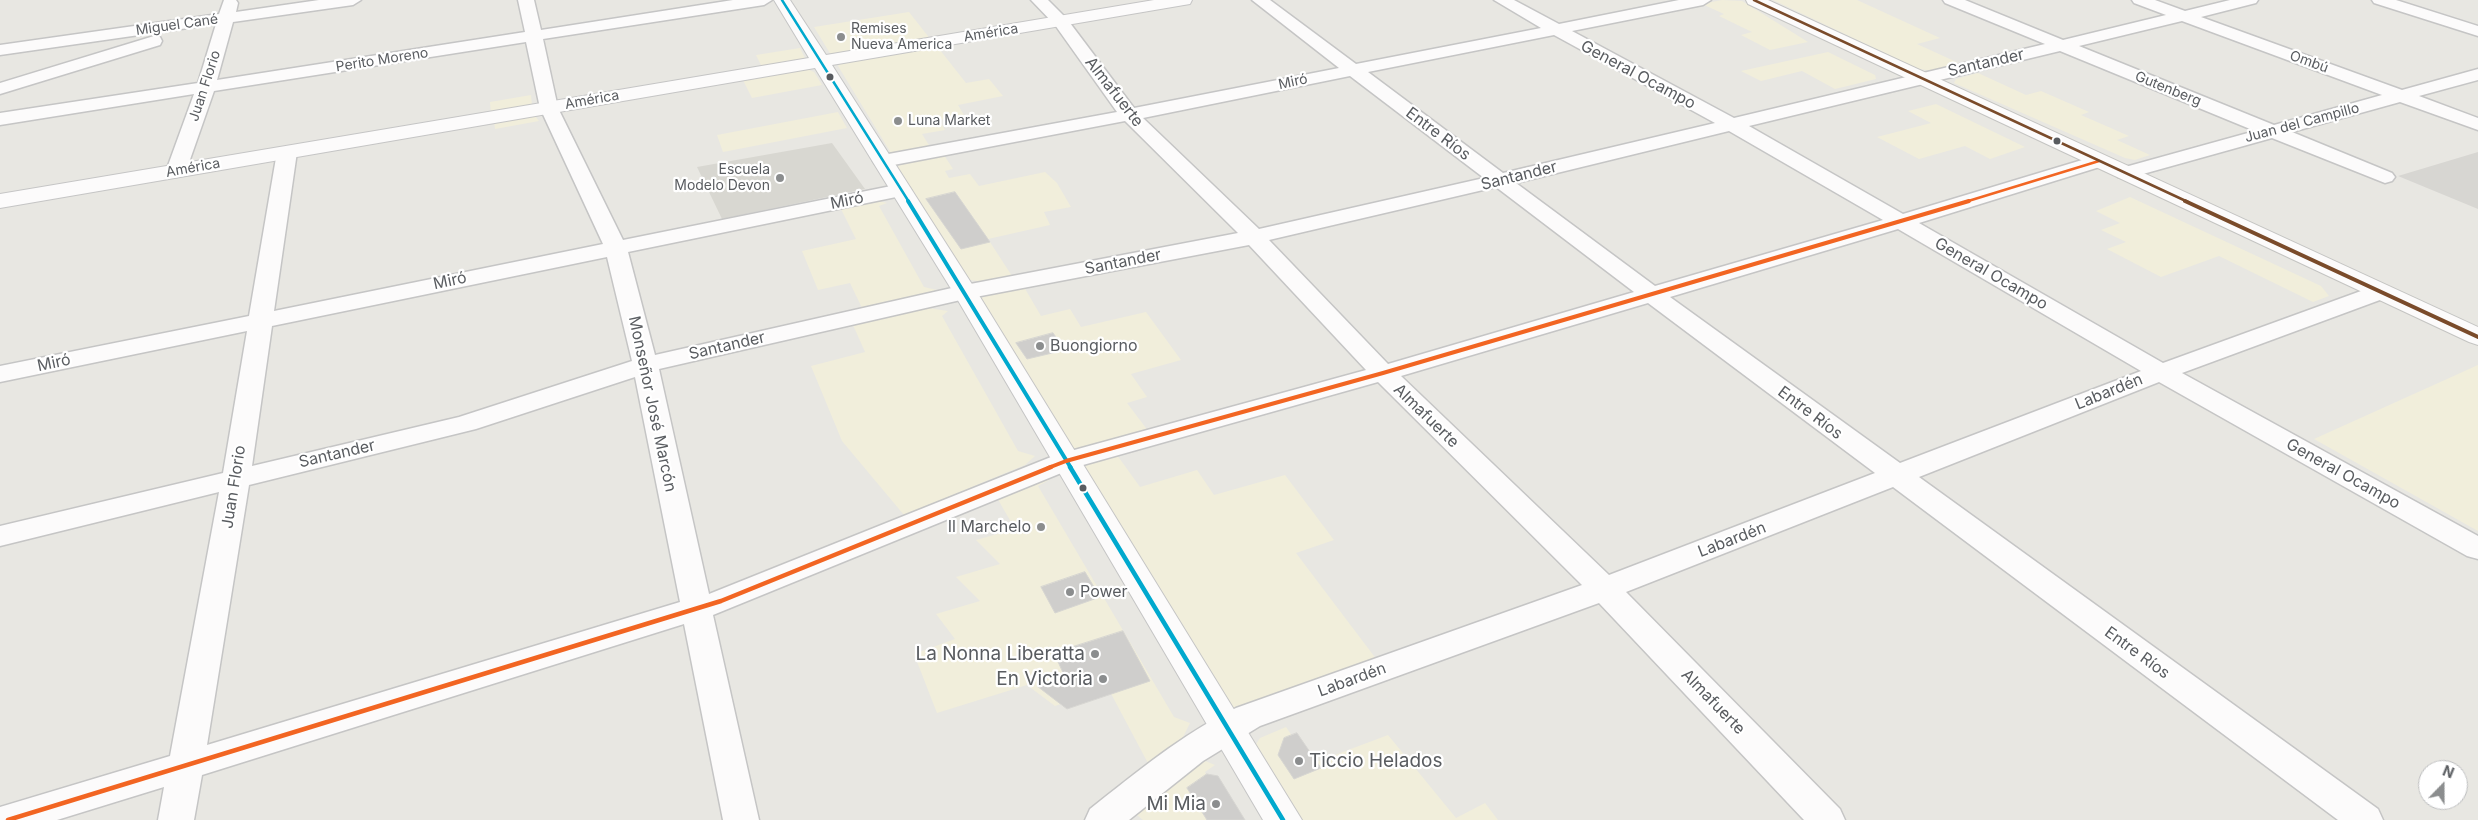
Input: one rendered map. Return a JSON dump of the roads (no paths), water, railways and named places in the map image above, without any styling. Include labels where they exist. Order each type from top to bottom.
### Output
[{"type":"street","name":"Juan Florio","points":[[176,171],[206,87],[231,0]]},
{"type":"street","points":[[0,89],[280,0]]},
{"type":"street","name":"Miguel Cané","points":[[0,50],[353,0]]},
{"type":"street","name":"Monseñor José Marcón","points":[[526,0],[549,108],[616,248],[645,365],[695,609],[742,820]]},
{"type":"street","name":"Perito Moreno","points":[[0,119],[764,0]]},
{"type":"street","points":[[782,0],[965,292],[1283,820]]},
{"type":"street","name":"Almafuerte","points":[[1039,0],[1061,22],[1129,115],[1254,237],[1383,373],[1604,590],[1827,820]]},
{"type":"street","name":"América","points":[[0,201],[1184,0]]},
{"type":"street","name":"Entre Ríos","points":[[1260,0],[1896,476],[2365,820]]},
{"type":"street","name":"General Ocampo","points":[[1502,0],[1554,30],[1731,124],[2161,372],[2478,549]]},
{"type":"street","name":"Miró","points":[[883,161],[1129,115],[1703,0]]},
{"type":"street","points":[[1754,0],[2478,338]]},
{"type":"street","name":"Gutenberg","points":[[1951,0],[2385,177]]},
{"type":"street","name":"Ombú","points":[[2140,0],[2478,124]]},
{"type":"street","name":"Santander","points":[[0,536],[467,423],[645,365],[965,292],[1254,237],[1501,180],[2250,0]]},
{"type":"street","points":[[2380,0],[2478,31]]},
{"type":"street","name":"Juan del Campillo","points":[[2125,172],[2401,97],[2478,74]]},
{"type":"street","name":"Juan Florio","points":[[176,820],[236,478],[259,320],[287,152]]},
{"type":"street","points":[[8,820],[721,601],[1066,461],[1383,373],[1900,222],[2099,161]]},
{"type":"street","name":"Miró","points":[[0,374],[901,190]]},
{"type":"street","name":"Labardén","points":[[1103,820],[1194,748],[1227,726],[1604,590],[2161,372],[2380,292]]},
{"type":"place","name":"Remises Nueva America","points":[[841,37]]},
{"type":"place","name":"Luna Market","points":[[898,121]]},
{"type":"place","name":"Escuela Modelo Devon","points":[[780,178]]},
{"type":"place","name":"Buongiorno","points":[[1040,346]]},
{"type":"place","name":"Il Marchelo","points":[[1041,527]]},
{"type":"place","name":"Power","points":[[1070,592]]},
{"type":"place","name":"La Nonna Liberatta","points":[[1095,654]]},
{"type":"place","name":"En Victoria","points":[[1103,679]]},
{"type":"place","name":"Ticcio Helados","points":[[1299,761]]},
{"type":"place","name":"Mi Mia","points":[[1216,804]]}]
